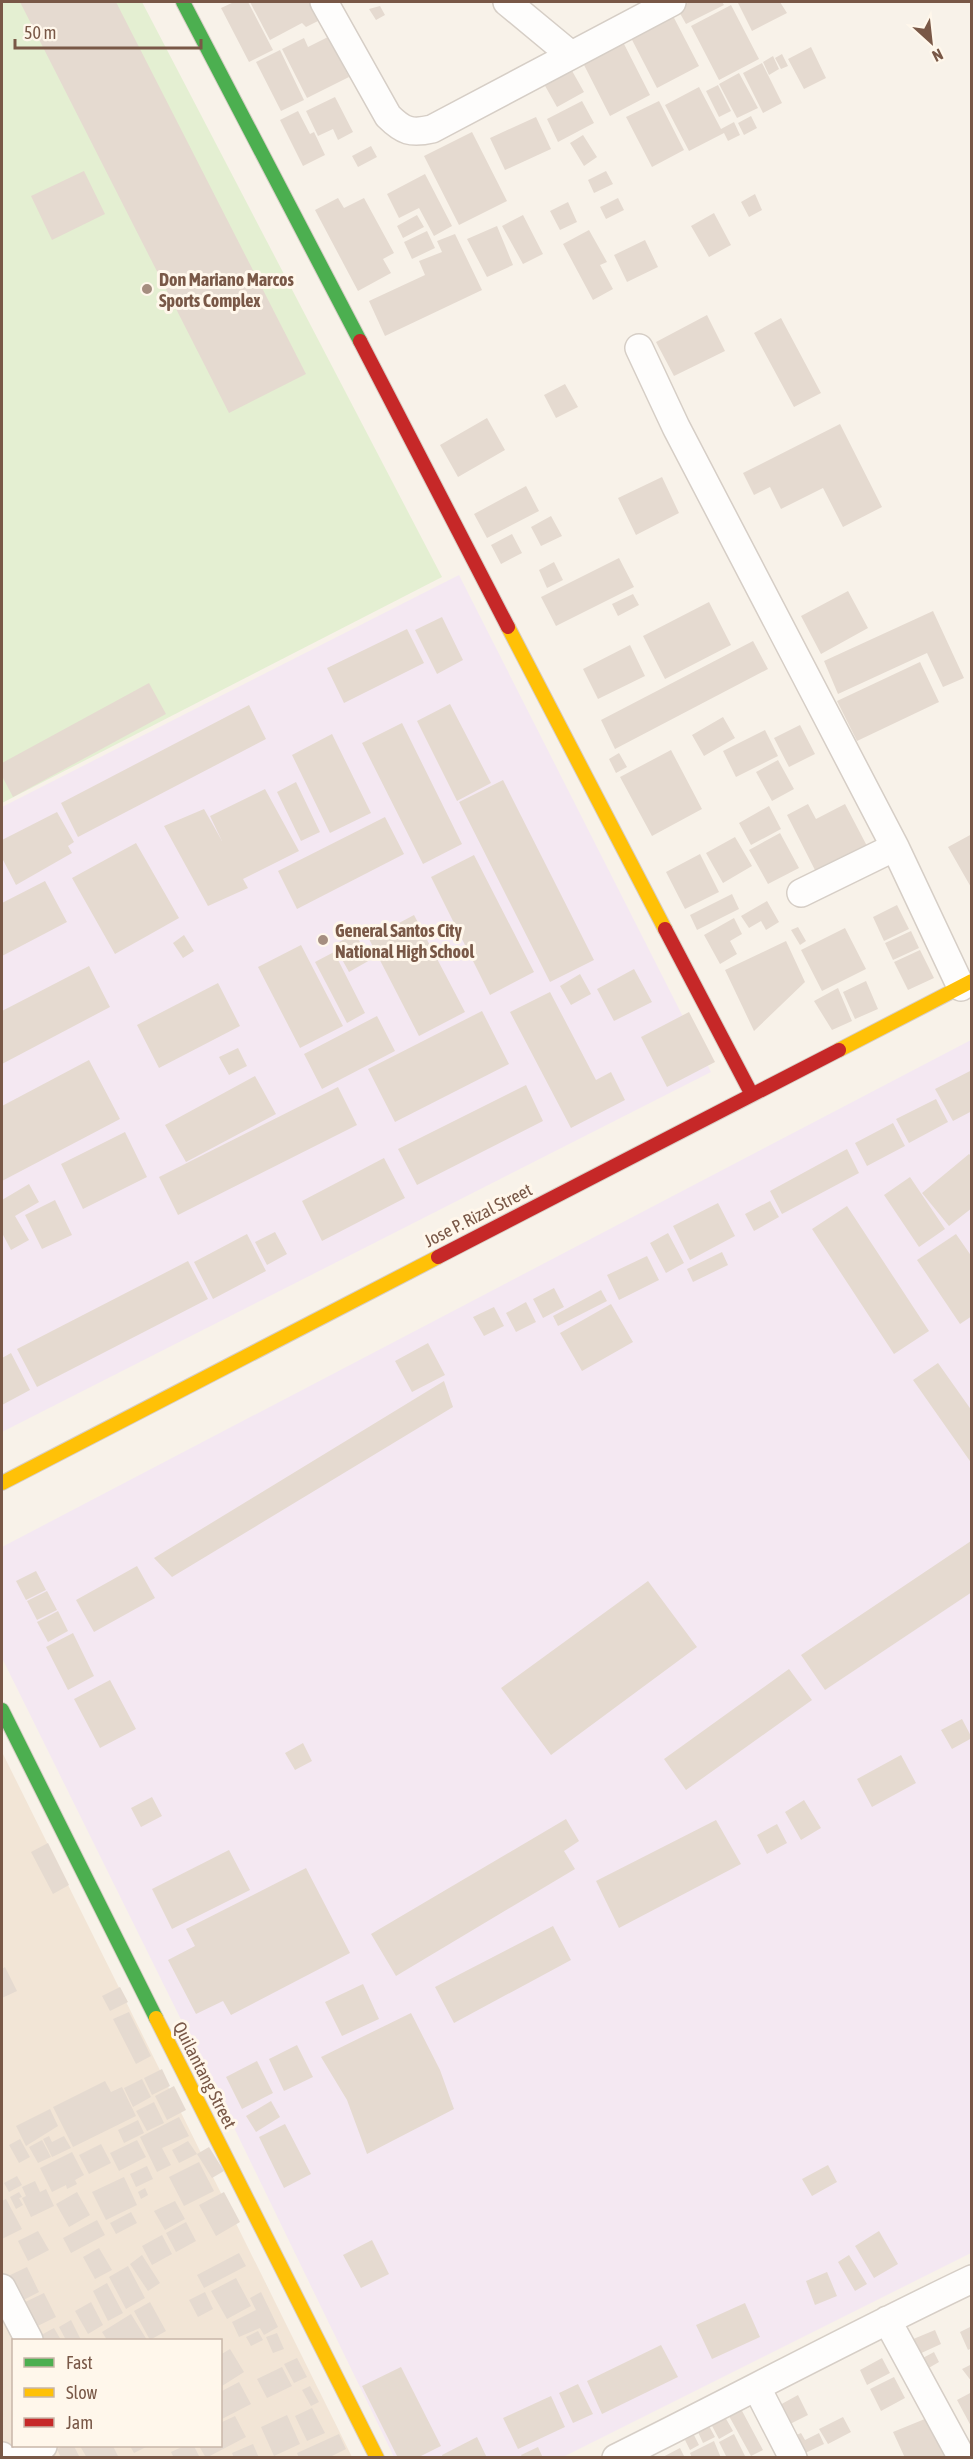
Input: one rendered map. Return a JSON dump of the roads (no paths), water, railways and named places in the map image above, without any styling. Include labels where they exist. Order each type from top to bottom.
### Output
[{"type":"street","points":[[324,2],[388,116],[400,129],[410,132],[432,129],[572,55],[658,5]]},
{"type":"street","points":[[507,2],[572,55]]},
{"type":"street","points":[[193,5],[751,1093]]},
{"type":"street","points":[[639,348],[676,427],[966,984]]},
{"type":"street","points":[[801,893],[894,847]]},
{"type":"street","name":"Jose P. Rizal Street","points":[[2,1483],[751,1093],[966,984]]},
{"type":"street","name":"Quilantang Street","points":[[2,1712],[377,2457]]},
{"type":"street","points":[[616,2457],[972,2279]]},
{"type":"street","points":[[2,2288],[28,2339]]},
{"type":"street","points":[[887,2320],[962,2457]]},
{"type":"street","points":[[757,2388],[792,2457]]},
{"type":"street","points":[[22,2457],[40,2447]]},
{"type":"place","name":"Don Mariano Marcos Sports Complex","points":[[147,289]]},
{"type":"place","name":"General Santos City National High School","points":[[323,940]]}]
